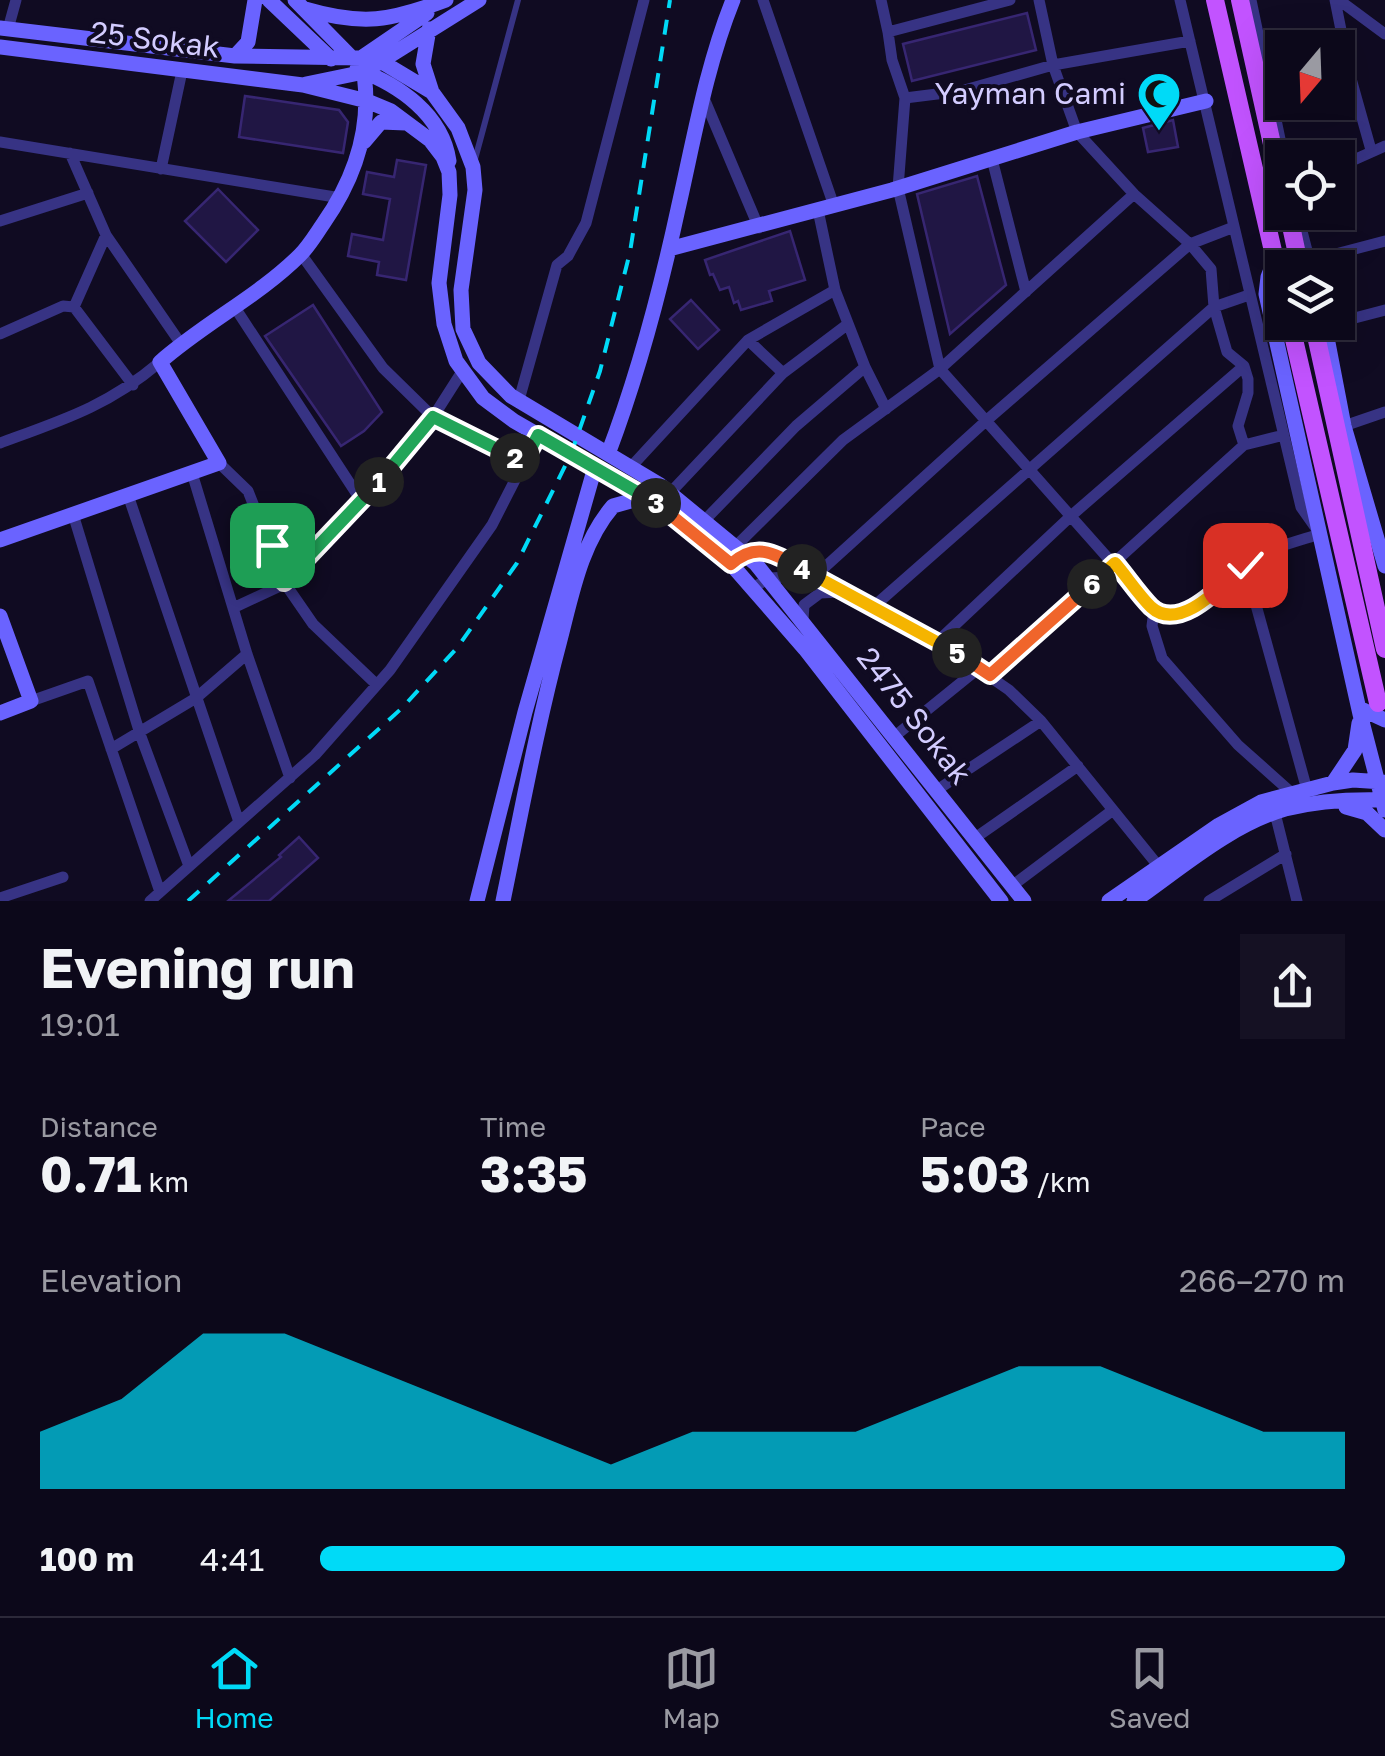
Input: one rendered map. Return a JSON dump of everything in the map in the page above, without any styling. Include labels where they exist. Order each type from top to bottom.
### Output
[{"type":"main road","points":[[236,56],[248,42],[255,0]]},
{"type":"main road","points":[[269,0],[327,57]]},
{"type":"main road","points":[[300,4],[341,19],[362,21],[392,18],[446,0]]},
{"type":"main road","points":[[302,85],[359,62],[446,0]]},
{"type":"main road","points":[[236,56],[382,62],[479,0]]},
{"type":"main road","points":[[608,454],[632,391],[703,96],[733,0]]},
{"type":"main road","points":[[1215,0],[1273,250]]},
{"type":"main road","points":[[1251,2],[1274,140]]},
{"type":"main road","points":[[300,4],[359,62],[398,88],[428,115],[443,139],[449,172]]},
{"type":"main road","name":"25 Sokak","points":[[4,28],[236,56]]},
{"type":"main road","points":[[428,30],[423,64],[432,92]]},
{"type":"main road","name":"25 Sokak","points":[[0,47],[302,85]]},
{"type":"main road","points":[[359,62],[367,101],[362,145]]},
{"type":"main road","name":"2475 Sokak","points":[[382,62],[432,92],[458,128],[473,167],[475,190],[461,290],[464,329],[479,364],[518,400],[670,494],[740,549],[803,620],[1024,901]]},
{"type":"main road","points":[[302,85],[367,101],[408,123],[430,140],[449,172]]},
{"type":"main road","points":[[669,249],[759,228],[1077,132],[1206,101]]},
{"type":"main road","points":[[0,540],[220,463],[160,362],[301,254],[341,198],[370,131],[382,122],[408,123]]},
{"type":"main road","name":"2475 Sokak","points":[[449,172],[439,283],[444,324],[462,370],[483,398],[538,435],[646,496],[731,564],[1001,901]]},
{"type":"main road","points":[[1134,901],[1249,824],[1276,813],[1322,803],[1384,802],[1359,711],[1276,340]]},
{"type":"main road","points":[[1294,340],[1382,712],[1359,711]]},
{"type":"main road","points":[[1323,340],[1385,650]]},
{"type":"main road","points":[[1324,340],[1385,566]]},
{"type":"main road","points":[[477,901],[594,467]]},
{"type":"main road","points":[[503,901],[540,716],[577,575],[595,532],[612,506],[646,496]]},
{"type":"main road","points":[[0,616],[30,701],[0,713]]},
{"type":"main road","points":[[1333,783],[1354,750],[1359,711]]},
{"type":"main road","points":[[1109,901],[1218,825],[1261,802],[1333,783],[1381,782]]},
{"type":"main road","points":[[1322,803],[1367,812],[1385,830]]},
{"type":"street","points":[[4,28],[16,0]]},
{"type":"street","points":[[518,400],[556,265],[568,256],[586,223],[644,0]]},
{"type":"street","points":[[763,0],[826,208],[835,290],[886,409]]},
{"type":"street","points":[[881,0],[892,60],[905,98],[898,188],[940,369],[1154,610],[1164,614],[1194,608],[1256,556],[1320,534],[1302,507],[1180,0]]},
{"type":"street","points":[[888,32],[1010,0]]},
{"type":"street","points":[[1039,0],[1053,65],[1077,132],[1212,270],[1214,307],[1227,352],[1244,366],[1248,393],[1238,426],[1244,446]]},
{"type":"street","points":[[1251,2],[1280,140]]},
{"type":"street","points":[[1344,2],[1385,34]]},
{"type":"street","points":[[1344,2],[1350,75],[1371,150]]},
{"type":"street","points":[[905,98],[961,91],[1053,65],[1190,41]]},
{"type":"street","points":[[161,168],[182,71]]},
{"type":"street","points":[[703,96],[759,228]]},
{"type":"street","points":[[0,142],[341,198]]},
{"type":"street","points":[[1355,158],[1385,146]]},
{"type":"street","points":[[70,153],[106,235],[181,344]]},
{"type":"street","points":[[992,159],[1026,292]]},
{"type":"street","points":[[0,221],[88,193]]},
{"type":"street","points":[[731,564],[740,549],[844,440],[940,369],[1134,194]]},
{"type":"street","points":[[753,588],[769,578],[816,576],[987,420],[1190,244],[1234,227]]},
{"type":"street","points":[[74,307],[106,235]]},
{"type":"street","points":[[1355,250],[1385,241]]},
{"type":"street","points":[[301,254],[383,368],[433,417],[524,462]]},
{"type":"street","points":[[630,468],[748,340],[835,290]]},
{"type":"street","points":[[872,608],[1214,307],[1249,295]]},
{"type":"street","points":[[0,334],[63,306],[74,307],[133,385]]},
{"type":"street","points":[[234,306],[362,502]]},
{"type":"street","points":[[1355,316],[1385,310]]},
{"type":"street","points":[[670,494],[783,373],[848,324]]},
{"type":"street","points":[[748,340],[783,373]]},
{"type":"street","points":[[0,443],[98,406],[133,385],[160,362]]},
{"type":"street","points":[[704,521],[796,426],[865,366]]},
{"type":"street","points":[[938,641],[1072,515],[1244,366]]},
{"type":"street","points":[[233,608],[284,582],[362,502],[433,417],[462,370]]},
{"type":"street","points":[[1344,426],[1385,412]]},
{"type":"street","points":[[30,701],[88,682],[155,897],[315,755],[377,684],[492,525],[538,435]]},
{"type":"street","points":[[894,736],[984,671],[1115,563],[1244,446],[1284,435]]},
{"type":"street","points":[[220,463],[248,491],[284,582],[313,624],[377,684]]},
{"type":"street","points":[[192,473],[247,654],[290,778]]},
{"type":"street","points":[[128,495],[239,822]]},
{"type":"street","points":[[72,514],[140,734],[189,866]]},
{"type":"street","points":[[740,549],[776,554],[938,641],[984,671],[1041,720],[1160,868]]},
{"type":"street","points":[[1245,565],[1300,792]]},
{"type":"street","points":[[803,620],[804,605],[812,597],[843,592]]},
{"type":"street","points":[[1154,610],[1152,626],[1162,658],[1238,746],[1300,792]]},
{"type":"street","points":[[112,749],[196,698],[247,654]]},
{"type":"street","points":[[936,790],[1041,720]]},
{"type":"street","points":[[975,838],[1078,766]]},
{"type":"street","points":[[1012,886],[1113,810]]},
{"type":"street","points":[[1276,813],[1298,901]]},
{"type":"street","points":[[1208,901],[1286,854]]},
{"type":"street","points":[[0,898],[63,878]]},
{"type":"lane","points":[[473,167],[518,0]]},
{"type":"building","points":[[1027,13],[1036,50],[912,81],[903,44]]},
{"type":"building","points":[[245,96],[339,110],[348,122],[343,153],[239,137]]},
{"type":"building","name":"Yayman Cami","points":[[1173,120],[1178,147],[1148,152],[1143,128]]},
{"type":"building","points":[[397,160],[426,165],[406,280],[377,275],[379,262],[348,256],[352,234],[383,240],[390,199],[363,194],[367,172],[394,177]]},
{"type":"building","points":[[977,176],[1006,285],[950,334],[917,194]]},
{"type":"building","points":[[218,189],[258,230],[226,262],[185,221]]},
{"type":"building","points":[[790,231],[805,280],[769,291],[772,301],[741,310],[729,287],[720,290],[705,260]]},
{"type":"building","points":[[691,300],[719,330],[698,349],[670,319]]},
{"type":"building","points":[[313,305],[382,412],[364,431],[341,446],[265,336]]},
{"type":"building","points":[[299,837],[318,858],[269,901],[228,901],[281,857]]},
{"type":"railway","points":[[188,901],[402,708],[457,648],[517,563],[571,454],[600,371],[630,252],[670,0]]},
{"type":"place","name":"Yayman Cami","points":[[1159,132]]},
{"type":"route","points":[[272,545],[284,582],[350,516],[433,417],[524,462],[538,435],[651,500],[731,564],[744,553],[776,554],[938,641],[990,675],[1115,563],[1154,610],[1164,614],[1194,608],[1245,565]]}]
